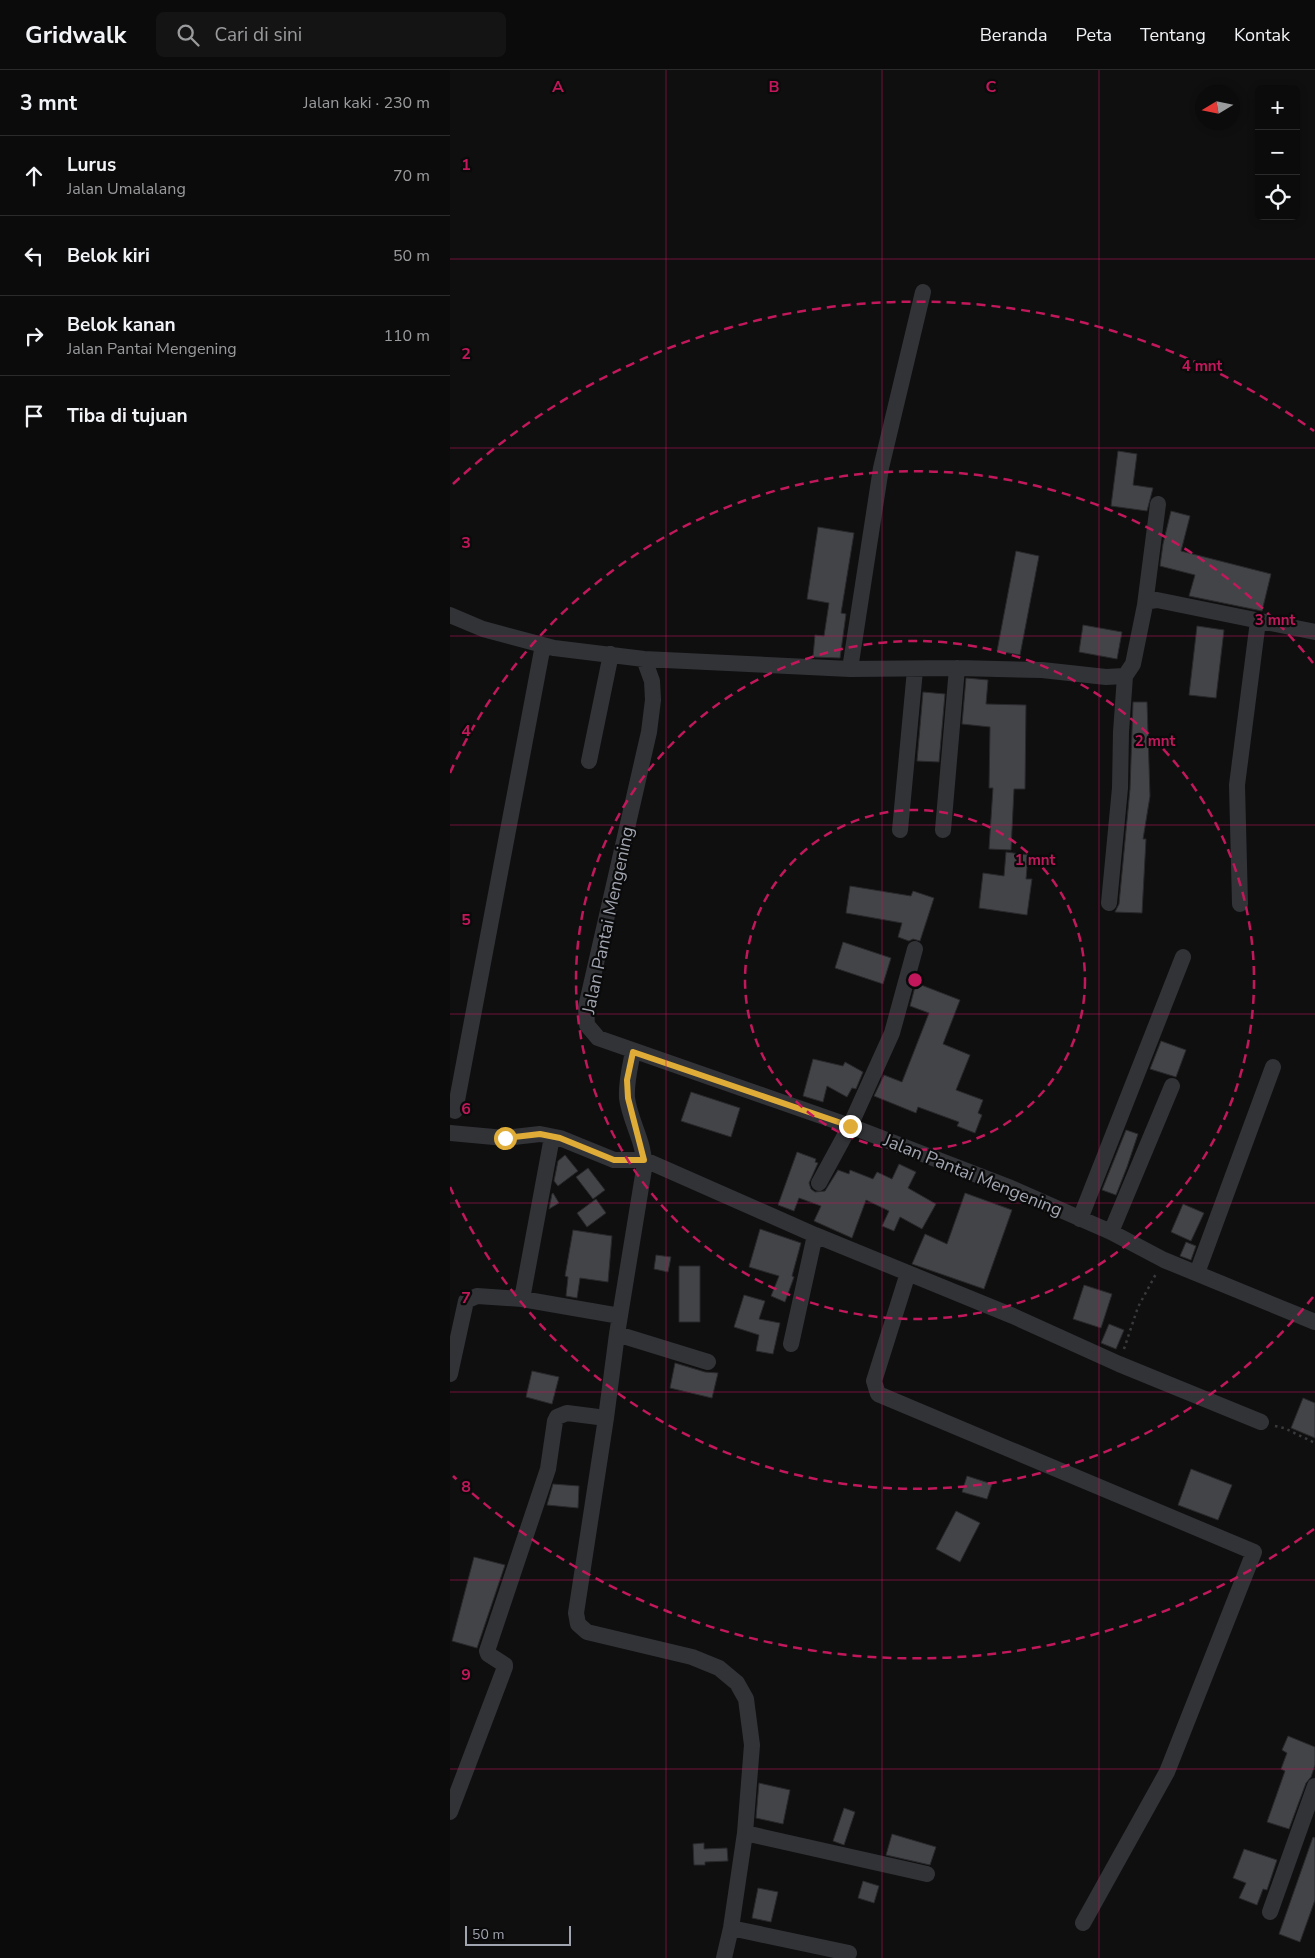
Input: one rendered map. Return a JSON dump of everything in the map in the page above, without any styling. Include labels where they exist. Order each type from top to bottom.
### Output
[{"type":"street","points":[[850,668],[882,468],[923,292]]},
{"type":"street","points":[[1108,903],[1120,788],[1125,676],[1133,664],[1145,605],[1158,504]]},
{"type":"street","points":[[1145,605],[1150,601],[1157,600],[1315,632]]},
{"type":"street","points":[[450,615],[483,629],[543,645],[644,658],[915,670],[957,668],[1042,670],[1106,677],[1125,676]]},
{"type":"street","points":[[1240,904],[1237,785],[1258,621]]},
{"type":"street","points":[[455,1111],[543,645]]},
{"type":"street","points":[[589,761],[611,654]]},
{"type":"street","name":"Jalan Pantai Mengening","points":[[644,658],[652,681],[653,700],[649,732],[586,1007],[587,1025],[598,1038],[633,1052],[850,1126],[1012,1188],[1111,1232],[1164,1260],[1315,1322]]},
{"type":"street","points":[[943,830],[957,668]]},
{"type":"street","points":[[900,830],[915,670]]},
{"type":"street","points":[[819,1183],[850,1126],[892,1033],[915,949]]},
{"type":"street","points":[[1080,1219],[1184,957]]},
{"type":"street","points":[[633,1052],[627,1080],[628,1098],[644,1164],[616,1334],[606,1418],[576,1600],[576,1613],[578,1624],[587,1632],[692,1657],[719,1668],[736,1683],[746,1699],[752,1745],[745,1833],[731,1928],[724,1958]]},
{"type":"street","points":[[1197,1273],[1273,1067]]},
{"type":"street","points":[[1111,1232],[1172,1086]]},
{"type":"street","points":[[450,1133],[505,1138],[540,1134],[552,1136],[614,1160],[644,1164],[1013,1316],[1119,1364],[1261,1422]]},
{"type":"street","points":[[522,1299],[552,1136]]},
{"type":"street","points":[[791,1344],[815,1235]]},
{"type":"street","points":[[908,1273],[874,1381],[878,1394],[1254,1552],[1167,1772],[1083,1923]]},
{"type":"street","points":[[450,1374],[466,1301],[477,1296],[522,1299],[620,1316]]},
{"type":"street","points":[[616,1334],[708,1362]]},
{"type":"street","points":[[450,1812],[505,1667],[505,1665],[488,1654],[488,1651],[548,1469],[555,1421],[557,1417],[567,1413],[606,1418]]},
{"type":"street","points":[[1270,1912],[1315,1786]]},
{"type":"street","points":[[745,1833],[927,1874]]},
{"type":"street","points":[[731,1928],[849,1953]]},
{"type":"path","points":[[1119,1364],[1138,1307],[1164,1260]]},
{"type":"path","points":[[1261,1422],[1284,1428],[1315,1443]]},
{"type":"building","points":[[1118,451],[1137,454],[1133,485],[1153,488],[1147,511],[1111,506]]},
{"type":"building","points":[[1171,511],[1190,516],[1181,551],[1271,574],[1262,611],[1189,596],[1195,575],[1160,566]]},
{"type":"building","points":[[818,527],[854,533],[841,613],[846,614],[840,658],[813,657],[815,635],[824,636],[829,603],[807,599]]},
{"type":"building","points":[[1016,551],[1039,556],[1020,655],[997,651]]},
{"type":"building","points":[[1083,625],[1122,632],[1117,659],[1079,652]]},
{"type":"building","points":[[1197,626],[1224,630],[1216,698],[1189,695]]},
{"type":"building","points":[[966,678],[988,680],[986,704],[1026,705],[1025,789],[1014,789],[1011,850],[989,849],[993,788],[989,788],[990,727],[962,724]]},
{"type":"building","points":[[923,692],[945,694],[939,762],[917,761]]},
{"type":"building","points":[[1133,702],[1147,702],[1150,796],[1143,839],[1146,839],[1142,913],[1115,912],[1119,904],[1130,789]]},
{"type":"building","points":[[1006,852],[1028,855],[1026,879],[1032,879],[1027,915],[979,908],[983,873],[1004,876]]},
{"type":"building","points":[[850,886],[911,896],[913,891],[934,898],[920,941],[913,939],[909,941],[898,937],[902,923],[846,913]]},
{"type":"building","points":[[843,942],[891,958],[883,984],[835,968]]},
{"type":"building","points":[[916,983],[960,1000],[943,1044],[970,1055],[956,1090],[983,1100],[978,1113],[982,1115],[975,1133],[957,1126],[959,1122],[918,1107],[916,1113],[874,1096],[884,1075],[902,1082],[929,1013],[910,1006]]},
{"type":"building","points":[[1161,1041],[1186,1050],[1176,1077],[1150,1069]]},
{"type":"building","points":[[813,1059],[843,1066],[845,1062],[863,1072],[856,1089],[852,1088],[847,1097],[827,1086],[823,1102],[803,1096]]},
{"type":"building","points":[[691,1092],[740,1108],[731,1137],[681,1121]]},
{"type":"building","points":[[1126,1130],[1138,1134],[1116,1195],[1102,1190]]},
{"type":"building","points":[[797,1152],[816,1159],[815,1162],[818,1163],[809,1183],[811,1189],[815,1192],[825,1191],[838,1170],[849,1174],[850,1170],[873,1179],[877,1172],[892,1179],[899,1164],[916,1172],[908,1188],[936,1204],[922,1229],[900,1217],[894,1231],[882,1226],[889,1211],[866,1200],[852,1238],[814,1221],[821,1206],[799,1198],[794,1211],[778,1205]]},
{"type":"building","points":[[565,1155],[578,1171],[558,1186],[554,1181],[558,1161]]},
{"type":"building","points":[[588,1168],[605,1190],[593,1199],[576,1177]]},
{"type":"building","points":[[965,1193],[1012,1210],[984,1289],[912,1264],[925,1234],[947,1244]]},
{"type":"building","points":[[552,1194],[559,1203],[549,1209]]},
{"type":"building","points":[[596,1199],[606,1213],[587,1227],[577,1213]]},
{"type":"building","points":[[1183,1204],[1204,1213],[1191,1241],[1171,1232]]},
{"type":"building","points":[[760,1229],[801,1243],[792,1276],[794,1277],[785,1302],[771,1296],[779,1276],[749,1267]]},
{"type":"building","points":[[573,1230],[612,1236],[608,1282],[580,1278],[577,1298],[566,1296],[568,1277],[565,1276]]},
{"type":"building","points":[[1186,1242],[1196,1246],[1191,1260],[1180,1256]]},
{"type":"building","points":[[656,1255],[671,1257],[668,1272],[654,1269]]},
{"type":"building","points":[[679,1266],[700,1266],[700,1322],[679,1322]]},
{"type":"building","points":[[1084,1285],[1112,1294],[1101,1328],[1073,1319]]},
{"type":"building","points":[[744,1295],[765,1301],[759,1319],[780,1323],[773,1354],[756,1351],[759,1335],[734,1327]]},
{"type":"building","points":[[1109,1324],[1124,1330],[1116,1349],[1101,1343]]},
{"type":"building","points":[[675,1363],[705,1372],[718,1373],[712,1398],[670,1388]]},
{"type":"building","points":[[532,1371],[559,1377],[552,1404],[526,1397]]},
{"type":"building","points":[[1303,1398],[1315,1403],[1315,1438],[1291,1428]]},
{"type":"building","points":[[1191,1469],[1232,1485],[1218,1520],[1178,1505]]},
{"type":"building","points":[[967,1476],[992,1484],[987,1499],[962,1492]]},
{"type":"building","points":[[553,1484],[579,1486],[578,1508],[547,1505]]},
{"type":"building","points":[[956,1511],[980,1523],[960,1562],[936,1549]]},
{"type":"building","points":[[474,1557],[505,1565],[477,1648],[452,1641]]},
{"type":"building","points":[[1288,1736],[1315,1747],[1315,1765],[1311,1777],[1306,1783],[1289,1829],[1267,1822],[1285,1771],[1281,1769],[1287,1753],[1282,1750]]},
{"type":"building","points":[[759,1783],[790,1790],[783,1824],[756,1818]]},
{"type":"building","points":[[844,1808],[855,1812],[844,1845],[833,1841]]},
{"type":"building","points":[[892,1834],[936,1847],[930,1865],[886,1855]]},
{"type":"building","points":[[1313,1837],[1315,1838],[1315,1900],[1300,1942],[1279,1934]]},
{"type":"building","points":[[704,1843],[704,1849],[727,1848],[728,1861],[705,1862],[705,1865],[694,1865],[693,1844]]},
{"type":"building","points":[[1244,1849],[1277,1860],[1267,1890],[1263,1889],[1257,1905],[1239,1898],[1246,1883],[1233,1878]]},
{"type":"building","points":[[863,1881],[879,1886],[874,1903],[858,1898]]},
{"type":"building","points":[[758,1888],[778,1892],[771,1922],[752,1918]]},
{"type":"route","points":[[505,1138],[540,1134],[560,1138],[614,1160],[644,1160],[642,1146],[634,1124],[628,1098],[627,1080],[633,1052],[850,1126]]}]
